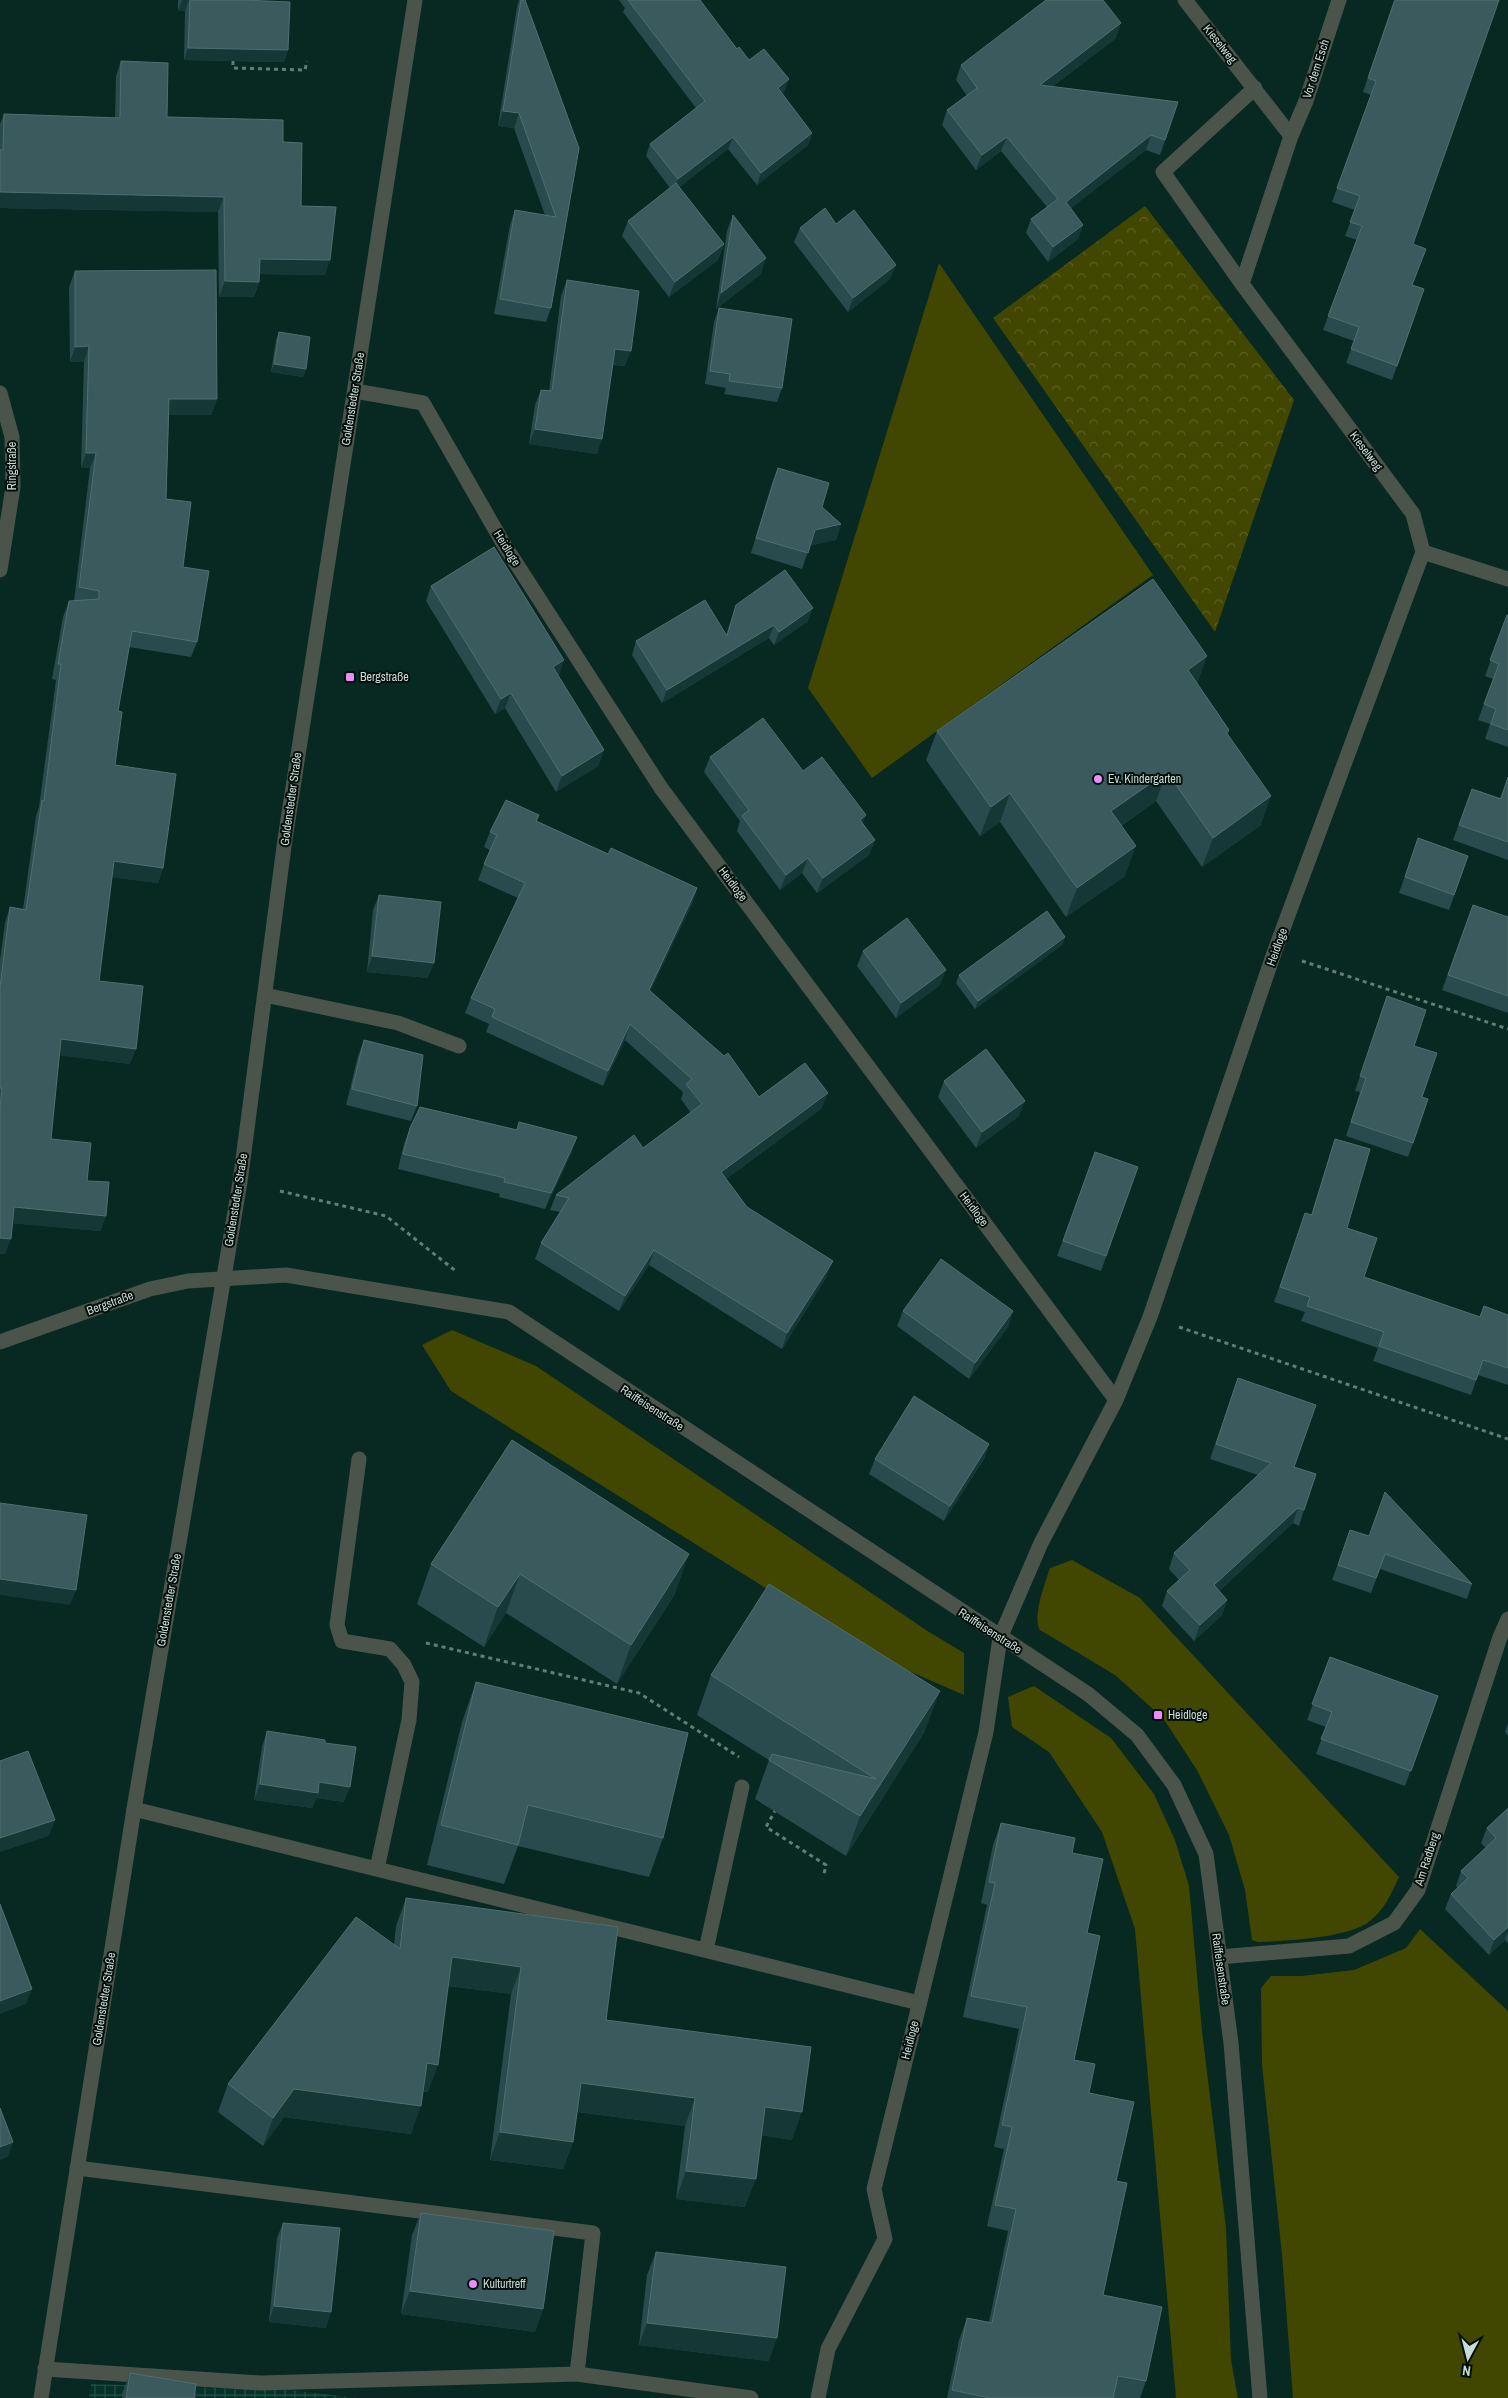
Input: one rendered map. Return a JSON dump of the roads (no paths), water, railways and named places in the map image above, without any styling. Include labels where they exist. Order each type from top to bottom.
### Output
[{"type":"street","name":"Goldenstedter Straße","points":[[41,2398],[134,1809],[240,1182],[285,839],[415,0]]},
{"type":"street","name":"Kieselweg","points":[[1185,0],[1291,136]]},
{"type":"street","name":"Vor dem Esch","points":[[1291,136],[1306,101],[1338,0]]},
{"type":"street","name":"Kieselweg","points":[[1255,88],[1163,172],[1242,284],[1413,514],[1422,552]]},
{"type":"street","points":[[1242,284],[1291,136]]},
{"type":"street","name":"Heidloge","points":[[355,391],[423,402],[503,543],[662,788],[1116,1400]]},
{"type":"street","name":"Ringstraße","points":[[0,394],[12,437],[13,487],[0,570]]},
{"type":"street","name":"Heidloge","points":[[818,2398],[828,2349],[885,2239],[874,2188],[986,1732],[1000,1638],[1041,1543],[1116,1400],[1150,1317],[1274,953],[1422,552]]},
{"type":"street","points":[[1422,552],[1508,579]]},
{"type":"street","points":[[265,995],[398,1023],[459,1046]]},
{"type":"street","name":"Raiffeisenstraße","points":[[224,1279],[286,1275],[509,1312],[1000,1638],[1088,1694],[1137,1735],[1174,1785],[1206,1854],[1231,2043],[1260,2398]]},
{"type":"street","name":"Bergstraße","points":[[0,1342],[150,1289],[188,1281],[224,1279]]},
{"type":"street","points":[[359,1459],[337,1625],[342,1641],[390,1649],[404,1665],[412,1682],[409,1720],[377,1869]]},
{"type":"street","name":"Am Radberg","points":[[1219,1956],[1349,1946],[1394,1923],[1418,1890],[1500,1637],[1508,1619]]},
{"type":"street","points":[[706,1950],[742,1787]]},
{"type":"street","points":[[134,1809],[919,2003]]},
{"type":"street","points":[[77,2168],[592,2233],[577,2374]]},
{"type":"street","points":[[46,2369],[261,2382],[577,2374],[751,2398]]},
{"type":"place","name":"Bergstraße","points":[[350,677]]},
{"type":"place","name":"Ev. Kindergarten","points":[[1098,779]]},
{"type":"place","name":"Heidloge","points":[[1158,1715]]},
{"type":"place","name":"Kulturtreff","points":[[473,2284]]}]
